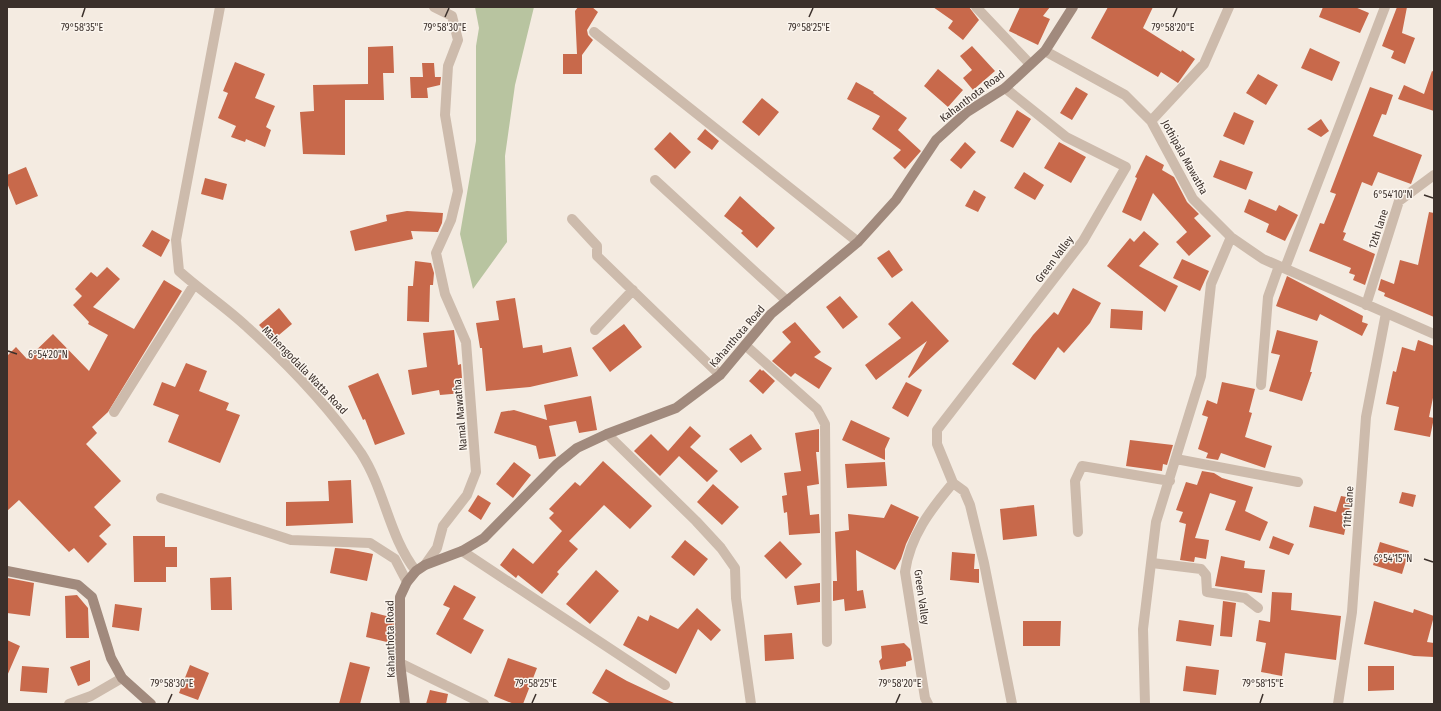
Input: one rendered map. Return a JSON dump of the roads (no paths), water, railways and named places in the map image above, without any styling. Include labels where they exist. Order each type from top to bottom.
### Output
[{"type":"main road","name":"Kahanthota Road","points":[[405,704],[400,663],[400,597],[407,582],[416,571],[425,565],[462,551],[484,538],[556,465],[577,448],[608,434],[676,408],[720,375],[771,314],[858,242],[896,200],[936,140],[967,112],[1005,88],[1044,51],[1073,7]]},
{"type":"main road","points":[[8,569],[78,585],[92,597],[111,658],[122,678],[151,704]]},
{"type":"street","name":"Mahengodalla Watta Road","points":[[220,7],[176,240],[179,271],[194,285],[247,326],[332,413],[362,455],[373,477],[406,558],[416,571]]},
{"type":"street","name":"Namal Mawatha","points":[[425,565],[437,548],[443,526],[467,495],[476,472],[466,342],[445,294],[436,253],[451,220],[458,191],[445,115],[448,66],[458,40],[452,16],[434,7]]},
{"type":"street","points":[[976,7],[1030,64]]},
{"type":"street","points":[[1151,121],[1204,64],[1229,7]]},
{"type":"street","points":[[1261,385],[1268,297],[1282,267],[1385,7]]},
{"type":"street","points":[[594,32],[858,242]]},
{"type":"street","name":"Jothipala Mawatha","points":[[1044,51],[1125,95],[1151,121],[1193,199],[1231,237],[1263,258],[1434,334]]},
{"type":"street","name":"Green Valley","points":[[1005,88],[1066,137],[1126,167],[1083,241],[937,430],[936,444],[954,483],[964,491],[970,505],[984,563],[1012,704]]},
{"type":"street","name":"12th lane","points":[[1366,305],[1399,201],[1434,175]]},
{"type":"street","points":[[655,180],[787,301]]},
{"type":"street","points":[[572,219],[597,246],[597,256],[720,375]]},
{"type":"street","points":[[1145,704],[1143,629],[1156,522],[1170,481],[1201,376],[1211,284],[1231,237]]},
{"type":"street","points":[[114,412],[194,285]]},
{"type":"street","points":[[595,330],[633,290]]},
{"type":"street","name":"11th Lane","points":[[1338,704],[1352,612],[1366,417],[1386,313]]},
{"type":"street","points":[[745,345],[817,409],[825,424],[827,642]]},
{"type":"street","points":[[608,434],[696,521],[721,548],[735,568],[736,598],[751,704]]},
{"type":"street","points":[[1176,459],[1298,482]]},
{"type":"street","points":[[1078,532],[1075,481],[1082,466],[1170,481]]},
{"type":"street","name":"Green Valley","points":[[928,704],[925,698],[904,572],[906,558],[923,520],[954,483]]},
{"type":"street","points":[[162,498],[291,540],[370,543],[396,559],[407,582]]},
{"type":"street","points":[[462,551],[665,685]]},
{"type":"street","points":[[1152,563],[1201,570],[1206,575],[1207,592],[1245,598],[1258,608]]},
{"type":"street","points":[[400,663],[484,704]]},
{"type":"street","points":[[69,704],[91,696],[122,678]]}]
